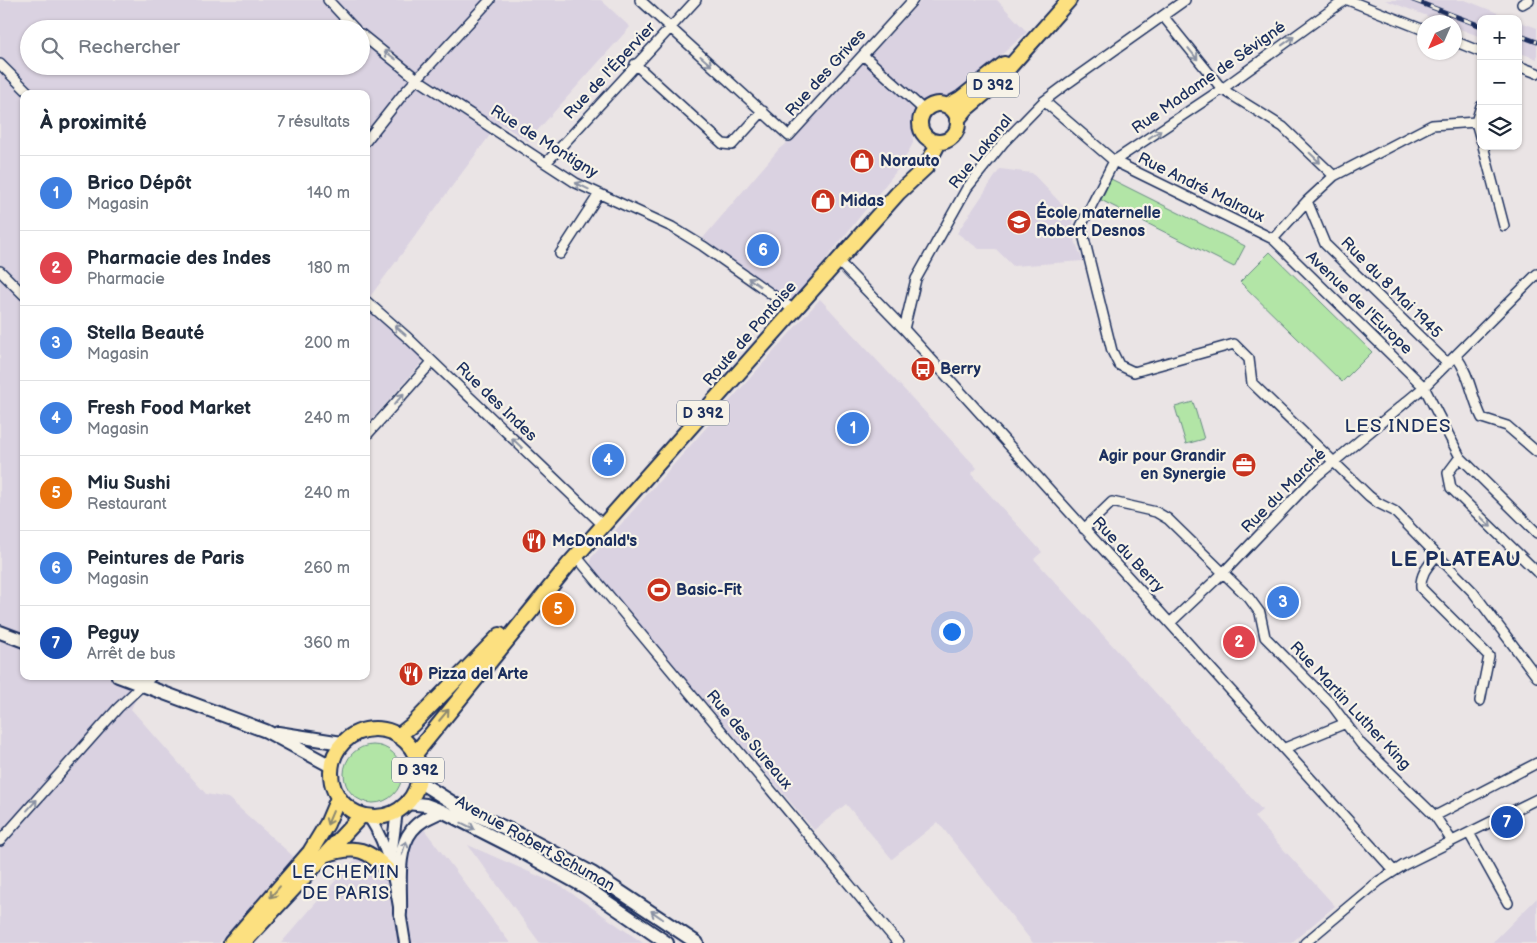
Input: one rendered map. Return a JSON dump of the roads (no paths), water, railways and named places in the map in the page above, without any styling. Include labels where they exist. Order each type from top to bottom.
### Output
[{"type":"main road","name":"D 392","points":[[957,120],[967,108],[991,88],[1069,0]]},
{"type":"main road","name":"D 392","points":[[947,106],[960,99],[1027,47]]},
{"type":"main road","points":[[939,104],[947,106],[954,112],[957,128],[953,136],[947,140],[932,140],[920,124],[925,111],[939,104]]},
{"type":"main road","name":"Route de Pontoise","points":[[398,736],[412,725],[604,526],[898,193],[926,167],[932,140]]},
{"type":"main road","name":"Route de Pontoise","points":[[414,754],[572,560]]},
{"type":"main road","points":[[0,632],[20,637]]},
{"type":"main road","points":[[129,680],[266,731],[331,766]]},
{"type":"main road","name":"D 392","points":[[342,743],[352,735],[364,730],[377,729],[398,736],[414,754],[418,781],[402,807]]},
{"type":"main road","points":[[266,731],[342,743],[335,754],[331,766],[333,788],[338,798],[352,811],[365,816],[378,817],[402,807]]},
{"type":"main road","points":[[418,781],[461,808],[523,836],[592,873],[697,943]]},
{"type":"main road","points":[[231,943],[310,852],[327,824],[338,798]]},
{"type":"main road","name":"Avenue Robert Schuman","points":[[402,807],[426,805],[442,811],[584,887],[667,943]]},
{"type":"main road","points":[[400,913],[402,849],[412,830],[423,820],[442,811]]},
{"type":"main road","points":[[243,943],[324,856],[365,816]]},
{"type":"main road","points":[[324,856],[343,849],[356,849],[375,858],[390,869]]},
{"type":"street","points":[[328,0],[347,20]]},
{"type":"street","points":[[370,136],[418,79],[490,0]]},
{"type":"street","name":"Rue des Grives","points":[[640,0],[788,136],[912,0]]},
{"type":"street","name":"Rue de l'Épervier","points":[[546,164],[635,64],[696,0]]},
{"type":"street","name":"Rue Lakanal","points":[[904,329],[916,278],[967,188],[1004,142],[1044,101],[1185,0]]},
{"type":"street","points":[[1347,0],[1417,27]]},
{"type":"street","name":"Rue Madame de Sévigné","points":[[1114,161],[1222,89],[1347,0]]},
{"type":"street","points":[[1163,16],[1222,89],[1283,127],[1334,176]]},
{"type":"street","name":"Rue de Montigny","points":[[370,41],[418,79],[546,164],[576,183],[672,227],[703,246],[794,310]]},
{"type":"street","points":[[1462,44],[1477,50]]},
{"type":"street","points":[[863,55],[925,111]]},
{"type":"street","points":[[0,64],[26,90]]},
{"type":"street","points":[[635,64],[728,146],[732,145],[763,111]]},
{"type":"street","points":[[1522,67],[1537,73]]},
{"type":"street","name":"Rue André Malraux","points":[[1044,101],[1114,161],[1273,239],[1307,201],[1334,176],[1432,125],[1476,122]]},
{"type":"street","points":[[1477,119],[1477,126]]},
{"type":"street","points":[[1483,150],[1504,226]]},
{"type":"street","points":[[1114,161],[1081,226],[1112,351],[1119,366],[1134,372],[1234,344],[1249,359],[1252,383],[1378,503],[1389,507],[1473,592],[1537,677]]},
{"type":"street","points":[[560,254],[599,194]]},
{"type":"street","name":"Rue du 8 Mai 1945","points":[[1307,201],[1325,244],[1448,364]]},
{"type":"street","name":"Avenue de l'Europe","points":[[1273,239],[1424,387],[1460,457]]},
{"type":"street","name":"Rue du Berry","points":[[838,261],[904,329],[1285,748],[1394,871]]},
{"type":"street","points":[[0,271],[20,291]]},
{"type":"street","name":"Rue du Marché","points":[[1171,622],[1223,573],[1312,480],[1424,387],[1537,274]]},
{"type":"street","name":"Rue des Indes","points":[[370,305],[604,526]]},
{"type":"street","points":[[1456,356],[1466,370],[1476,407],[1482,418],[1507,426],[1537,452]]},
{"type":"street","points":[[370,432],[432,362]]},
{"type":"street","points":[[1537,533],[1460,457],[1448,473],[1450,488],[1537,572]]},
{"type":"street","points":[[1084,529],[1112,502],[1156,512],[1168,519],[1223,573]]},
{"type":"street","points":[[1436,556],[1423,573],[1420,580],[1421,588],[1489,656],[1480,701]]},
{"type":"street","name":"Rue des Sureaux","points":[[572,560],[898,943]]},
{"type":"street","name":"Rue Martin Luther King","points":[[1223,573],[1260,613],[1266,637],[1332,705],[1361,744],[1435,816],[1452,841]]},
{"type":"street","points":[[0,841],[148,680]]},
{"type":"street","points":[[1285,748],[1346,723]]},
{"type":"street","points":[[1435,816],[1537,762]]},
{"type":"street","points":[[1305,943],[1394,871],[1537,799]]},
{"type":"street","points":[[390,869],[402,807]]},
{"type":"street","points":[[365,816],[374,825],[390,869],[405,943]]},
{"type":"street","points":[[1469,833],[1508,903]]},
{"type":"railway","points":[[1413,0],[1477,24]]},
{"type":"railway","points":[[1522,36],[1537,42]]},
{"type":"place","name":"Norauto","points":[[862,161]]},
{"type":"place","name":"Midas","points":[[823,201]]},
{"type":"place","name":"École maternelle Robert Desnos","points":[[1019,222]]},
{"type":"place","name":"Peintures de Paris","points":[[763,250]]},
{"type":"place","name":"Berry","points":[[923,369]]},
{"type":"place","name":"Brico Dépôt","points":[[853,428]]},
{"type":"place","name":"Fresh Food Market","points":[[608,460]]},
{"type":"place","name":"Agir pour Grandir en Synergie","points":[[1244,465]]},
{"type":"place","name":"McDonald's","points":[[534,541]]},
{"type":"place","name":"Basic-Fit","points":[[659,590]]},
{"type":"place","name":"Stella Beauté","points":[[1283,602]]},
{"type":"place","name":"Miu Sushi","points":[[558,609]]},
{"type":"place","name":"Pharmacie des Indes","points":[[1239,642]]},
{"type":"place","name":"Pizza del Arte","points":[[411,674]]},
{"type":"place","name":"Peguy","points":[[1507,822]]},
{"type":"district","name":"LES INDES","points":[[1398,426]]},
{"type":"district","name":"LE PLATEAU","points":[[1456,559]]},
{"type":"district","name":"LE CHEMIN DE PARIS","points":[[346,882]]}]
